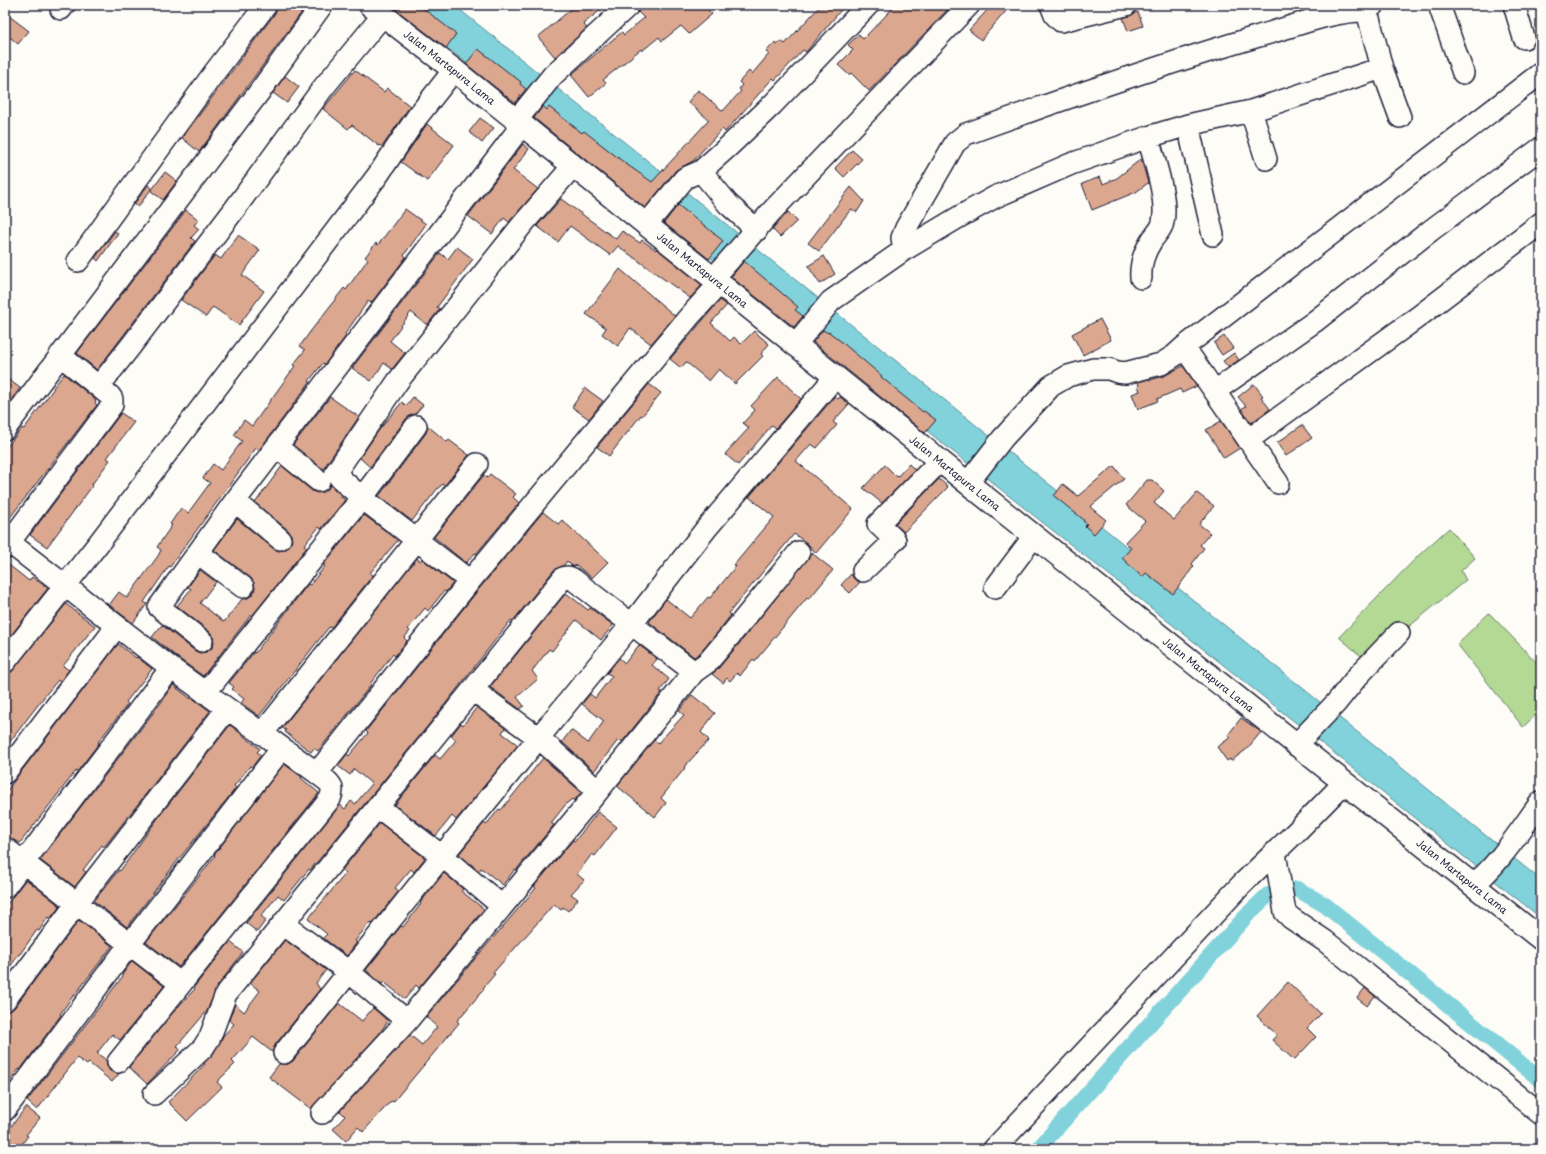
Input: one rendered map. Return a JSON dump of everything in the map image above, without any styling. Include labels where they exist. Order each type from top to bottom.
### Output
[{"type":"main road","name":"Jalan Martapura Lama","points":[[377,10],[520,120],[573,166],[648,221],[797,341],[835,377],[940,461],[969,478],[1034,536],[1300,740],[1344,783],[1477,882],[1541,939]]},
{"type":"street","points":[[251,5],[256,5]]},
{"type":"street","points":[[78,261],[214,73],[266,5]]},
{"type":"street","points":[[5,429],[251,104],[322,5]]},
{"type":"street","points":[[202,641],[159,607],[235,501],[277,447],[553,75],[630,5]]},
{"type":"street","points":[[648,221],[693,174],[729,146],[772,105],[868,5]]},
{"type":"street","points":[[317,773],[470,581],[689,317],[717,278],[754,232],[771,212],[969,5]]},
{"type":"street","points":[[1051,5],[1055,15],[1061,20],[1126,5]]},
{"type":"street","points":[[1439,5],[1463,73]]},
{"type":"street","points":[[1514,5],[1524,38]]},
{"type":"street","points":[[904,250],[902,238],[906,228],[955,143],[966,134],[1058,101],[1224,47],[1344,12],[1370,8],[1382,68],[1400,117]]},
{"type":"street","points":[[99,386],[234,210],[324,88],[377,10]]},
{"type":"street","points":[[797,341],[831,301],[904,250],[995,197],[1072,164],[1148,136],[1188,125],[1251,111],[1382,68]]},
{"type":"street","points":[[5,662],[98,544],[378,175],[417,117],[454,70]]},
{"type":"street","points":[[969,478],[1003,438],[1051,386],[1068,376],[1093,369],[1109,369],[1126,374],[1161,364],[1174,356],[1184,346],[1541,73]]},
{"type":"street","points":[[1251,111],[1266,159]]},
{"type":"street","points":[[1188,125],[1213,236]]},
{"type":"street","points":[[1141,278],[1140,270],[1142,261],[1152,240],[1161,228],[1164,221],[1164,203],[1148,136]]},
{"type":"street","points":[[1215,391],[1314,322],[1430,231],[1541,148]]},
{"type":"street","points":[[470,581],[362,498],[337,475],[336,472],[337,468],[398,381],[522,225],[573,166]]},
{"type":"street","points":[[693,174],[728,204],[754,232]]},
{"type":"street","points":[[1248,440],[1418,317],[1541,223]]},
{"type":"street","points":[[1184,346],[1278,483]]},
{"type":"street","points":[[60,355],[99,386],[112,399],[111,408],[6,543],[65,586],[171,668],[317,773],[330,784],[333,791],[330,799],[118,1062]]},
{"type":"street","points":[[284,1053],[442,856],[631,625],[706,529],[835,377]]},
{"type":"street","points":[[206,693],[362,498],[416,426]]},
{"type":"street","points":[[277,447],[319,481]]},
{"type":"street","points":[[863,571],[896,540],[878,524],[940,461]]},
{"type":"street","points":[[262,734],[477,464]]},
{"type":"street","points":[[235,501],[280,539]]},
{"type":"street","points":[[995,588],[1034,536]]},
{"type":"street","points":[[322,1113],[407,1021],[598,791],[694,672],[708,662],[799,552]]},
{"type":"street","points":[[198,553],[243,587]]},
{"type":"street","points":[[154,1094],[203,1048],[210,1037],[226,994],[565,577],[570,577],[694,672]]},
{"type":"street","points":[[5,773],[117,626]]},
{"type":"street","points":[[1300,740],[1336,703],[1357,677],[1399,633]]},
{"type":"street","points":[[5,887],[171,668]]},
{"type":"street","points":[[473,690],[538,738],[598,791]]},
{"type":"street","points":[[5,1000],[77,903],[227,709]]},
{"type":"street","points":[[5,1110],[282,748]]},
{"type":"street","points":[[994,1149],[1243,883],[1276,861],[1344,783]]},
{"type":"street","points":[[1477,882],[1507,848],[1541,802]]},
{"type":"street","points":[[378,807],[442,856],[502,906]]},
{"type":"street","points":[[5,848],[182,984]]},
{"type":"street","points":[[1276,861],[1285,912],[1291,918],[1332,946],[1541,1114]]},
{"type":"street","points":[[283,924],[349,972],[407,1021]]},
{"type":"green space","points":[[1449,528],[1475,558],[1461,571],[1466,580],[1384,647],[1362,657],[1339,637],[1419,555]]},
{"type":"green space","points":[[1489,613],[1541,667],[1541,710],[1523,727],[1457,644]]},
{"type":"water","points":[[394,5],[454,5],[1541,880],[1541,918],[971,466]]},
{"type":"building","points":[[278,5],[307,5],[199,152],[182,138],[276,12]]},
{"type":"building","points":[[390,5],[419,5],[456,34],[446,48]]},
{"type":"building","points":[[576,5],[607,5],[583,24],[587,28],[555,57],[538,37]]},
{"type":"building","points":[[641,5],[703,5],[712,14],[689,34],[681,26],[662,41],[659,37],[642,51],[641,49],[603,80],[606,83],[589,97],[571,75],[622,32],[624,35],[644,18],[638,12]]},
{"type":"building","points":[[821,5],[845,5],[806,52],[803,50],[775,80],[773,78],[725,132],[722,129],[693,161],[676,170],[645,208],[534,118],[543,106],[547,110],[549,107],[582,133],[584,131],[652,182],[709,120],[688,102],[698,90],[723,111],[741,91],[739,89],[742,85],[739,82],[749,71],[752,74],[769,54],[766,52],[775,42],[777,45],[781,41],[785,44]]},
{"type":"building","points":[[896,5],[952,5],[869,91],[851,73],[849,75],[838,65],[853,50],[848,45],[859,34],[863,39]]},
{"type":"building","points":[[992,5],[1000,5],[1006,11],[981,40],[969,30]]},
{"type":"building","points":[[1138,12],[1143,26],[1128,31],[1123,18]]},
{"type":"building","points":[[5,13],[29,31],[18,44],[5,33]]},
{"type":"building","points":[[478,49],[521,82],[520,84],[526,89],[515,103],[466,64]]},
{"type":"building","points":[[355,70],[384,92],[387,88],[410,106],[382,147],[352,125],[348,129],[323,109]]},
{"type":"building","points":[[285,76],[299,87],[287,103],[273,93]]},
{"type":"building","points":[[480,118],[494,128],[482,143],[469,132]]},
{"type":"building","points":[[427,124],[454,145],[427,181],[401,162]]},
{"type":"building","points":[[523,144],[529,149],[513,170],[538,189],[509,222],[504,218],[492,234],[468,216]]},
{"type":"building","points":[[852,150],[862,159],[844,177],[835,168]]},
{"type":"building","points":[[1141,159],[1148,183],[1136,192],[1092,210],[1082,184],[1100,177],[1103,184],[1117,178]]},
{"type":"building","points":[[165,172],[177,181],[163,200],[151,191]]},
{"type":"building","points":[[148,185],[152,188],[138,207],[134,204]]},
{"type":"building","points":[[851,187],[864,201],[857,212],[851,209],[819,251],[808,243]]},
{"type":"building","points":[[561,199],[616,239],[622,231],[640,243],[642,240],[656,250],[657,249],[702,285],[690,298],[618,246],[610,255],[570,226],[558,242],[537,226]]},
{"type":"building","points":[[678,205],[723,241],[709,259],[664,223]]},
{"type":"building","points":[[405,209],[426,224],[404,255],[406,257],[371,303],[368,301],[345,334],[346,336],[325,364],[323,363],[309,381],[310,382],[259,450],[256,448],[170,567],[169,566],[144,602],[147,604],[133,623],[109,605],[119,592],[127,598],[158,556],[161,550],[157,547],[172,525],[170,524],[181,508],[188,513],[210,483],[203,478],[213,464],[221,470],[242,441],[234,435],[244,420],[252,426],[295,366],[293,365],[305,350],[300,346],[344,288],[346,290],[368,259],[365,257],[376,243],[378,245]]},
{"type":"building","points":[[186,210],[199,220],[194,225],[199,229],[191,238],[195,241],[97,370],[77,353]]},
{"type":"building","points":[[788,212],[797,221],[780,237],[772,229]]},
{"type":"building","points":[[115,231],[118,233],[98,261],[95,258]]},
{"type":"building","points":[[238,235],[260,250],[242,275],[264,291],[239,325],[213,307],[206,317],[181,300],[215,255],[221,259]]},
{"type":"building","points":[[457,247],[473,259],[437,307],[440,309],[427,325],[411,312],[390,341],[405,353],[392,369],[384,363],[371,381],[352,368],[440,253],[448,259]]},
{"type":"building","points":[[824,256],[835,274],[820,284],[808,266]]},
{"type":"building","points":[[744,261],[798,307],[795,310],[803,316],[794,327],[731,277]]},
{"type":"building","points":[[620,269],[675,316],[651,344],[630,328],[618,346],[602,334],[606,328],[586,314]]},
{"type":"building","points":[[720,300],[727,305],[711,323],[730,341],[734,337],[741,344],[754,331],[769,344],[761,354],[763,356],[735,384],[719,369],[709,381],[686,362],[681,368],[670,359]]},
{"type":"building","points":[[1100,319],[1111,340],[1083,355],[1072,334]]},
{"type":"building","points":[[823,330],[828,333],[829,332],[838,339],[882,376],[881,377],[896,390],[923,412],[924,411],[936,420],[925,433],[813,342]]},
{"type":"building","points":[[1224,336],[1233,348],[1222,355],[1214,343]]},
{"type":"building","points":[[1234,353],[1239,360],[1228,367],[1223,361]]},
{"type":"building","points":[[1183,366],[1197,386],[1182,393],[1180,389],[1157,399],[1158,401],[1138,409],[1132,394],[1140,391],[1138,382],[1164,376]]},
{"type":"building","points":[[64,374],[96,400],[95,403],[97,405],[5,524],[5,449],[22,428],[24,429]]},
{"type":"building","points":[[5,377],[20,388],[5,408]]},
{"type":"building","points":[[778,377],[801,399],[776,428],[772,425],[738,465],[725,454],[749,428],[743,423],[755,410],[751,406]]},
{"type":"building","points":[[649,384],[661,393],[642,416],[641,415],[609,456],[597,447]]},
{"type":"building","points":[[1254,384],[1270,409],[1251,423],[1241,409],[1246,406],[1238,397]]},
{"type":"building","points":[[585,388],[603,401],[589,419],[572,407]]},
{"type":"building","points":[[835,396],[838,399],[840,397],[849,404],[833,422],[837,425],[817,448],[811,444],[796,461],[853,509],[816,553],[807,543],[794,534],[729,613],[731,615],[717,633],[700,653],[694,657],[649,622],[666,599],[690,618],[708,597],[710,598],[736,566],[734,565],[774,517],[749,497]]},
{"type":"building","points":[[330,397],[359,417],[323,469],[293,445]]},
{"type":"building","points":[[413,397],[423,405],[415,414],[406,419],[370,467],[360,458],[379,430],[402,402],[406,406]]},
{"type":"building","points":[[121,413],[134,422],[107,458],[110,460],[92,484],[93,485],[47,547],[30,535]]},
{"type":"building","points":[[1221,421],[1240,448],[1224,458],[1206,430]]},
{"type":"building","points":[[1302,425],[1312,438],[1286,456],[1277,443]]},
{"type":"building","points":[[428,426],[447,442],[449,440],[469,455],[445,485],[443,484],[438,488],[412,521],[379,496],[426,433]]},
{"type":"building","points":[[909,464],[915,470],[882,503],[863,488],[885,465],[897,477]]},
{"type":"building","points":[[282,466],[312,491],[317,493],[323,492],[328,489],[330,485],[345,500],[321,529],[319,527],[304,545],[307,547],[203,676],[152,637],[162,625],[195,651],[200,653],[206,652],[212,648],[214,642],[210,632],[177,606],[191,589],[188,587],[200,570],[216,582],[200,603],[224,622],[242,599],[248,598],[253,594],[255,588],[251,578],[214,550],[237,519],[278,551],[284,550],[289,546],[292,541],[288,530],[255,503]]},
{"type":"building","points":[[1114,466],[1124,479],[1090,507],[1106,520],[1094,534],[1085,526],[1087,524],[1083,521],[1084,520],[1054,496],[1063,484],[1078,496]]},
{"type":"building","points":[[490,474],[516,494],[513,497],[519,503],[476,554],[475,553],[466,563],[434,537],[484,475],[487,478]]},
{"type":"building","points":[[939,479],[948,487],[904,532],[895,524]]},
{"type":"building","points":[[1147,480],[1152,480],[1164,491],[1154,503],[1174,520],[1197,493],[1214,506],[1199,524],[1210,533],[1200,545],[1204,548],[1192,564],[1194,566],[1173,594],[1146,573],[1142,577],[1122,558],[1131,548],[1125,542],[1145,521],[1126,505]]},
{"type":"building","points":[[543,512],[558,524],[562,520],[608,562],[592,578],[576,565],[572,566],[567,561],[564,565],[554,570],[513,621],[511,620],[435,717],[323,855],[310,870],[309,869],[284,900],[278,895],[261,916],[266,920],[257,932],[246,923],[340,805],[345,809],[351,801],[355,804],[372,784],[354,769],[350,775],[338,766],[347,754],[349,756],[368,733],[366,731],[479,589]]},
{"type":"building","points":[[364,515],[398,540],[370,573],[373,575],[331,628],[329,627],[259,716],[241,703],[244,699],[232,689],[234,687],[229,683],[254,652],[255,653],[308,584],[310,585],[325,566],[323,565]]},
{"type":"building","points":[[812,553],[833,570],[809,599],[807,598],[755,661],[753,659],[740,676],[737,673],[730,681],[727,678],[723,683],[712,674],[743,639]]},
{"type":"building","points":[[417,558],[420,561],[422,559],[453,583],[446,592],[444,591],[428,611],[425,608],[408,629],[410,631],[404,638],[407,641],[395,656],[393,654],[370,684],[371,685],[318,751],[314,748],[311,752],[282,728]]},
{"type":"building","points":[[5,562],[29,581],[32,577],[48,588],[5,643]]},
{"type":"building","points":[[851,574],[854,579],[860,582],[850,593],[841,585]]},
{"type":"building","points":[[566,593],[588,610],[590,608],[613,625],[601,640],[576,620],[552,651],[549,649],[532,671],[538,679],[517,697],[524,706],[520,709],[490,687]]},
{"type":"building","points":[[66,604],[95,626],[63,666],[69,670],[60,682],[58,680],[47,693],[5,748],[5,680]]},
{"type":"building","points":[[118,644],[152,669],[126,702],[128,704],[77,772],[76,771],[20,843],[5,836],[5,793]]},
{"type":"building","points":[[639,645],[657,659],[652,665],[669,679],[660,691],[662,692],[622,742],[619,739],[594,771],[562,742],[571,730],[588,743],[604,721],[582,704],[590,694],[595,698],[612,676],[607,673],[619,658],[625,663]]},
{"type":"building","points":[[173,685],[210,711],[104,847],[102,845],[83,870],[86,872],[75,887],[40,860]]},
{"type":"building","points":[[692,695],[715,713],[701,732],[709,740],[684,767],[685,768],[661,798],[666,803],[655,817],[617,786],[654,740],[658,743],[684,715],[679,711]]},
{"type":"building","points":[[477,707],[505,728],[502,733],[518,745],[456,820],[452,816],[436,836],[395,805],[435,755],[440,759],[456,740],[451,736],[461,723],[463,725]]},
{"type":"building","points":[[1241,718],[1261,732],[1247,749],[1231,761],[1230,759],[1227,761],[1217,747],[1231,737],[1228,735]]},
{"type":"building","points":[[230,725],[260,749],[257,752],[261,755],[234,786],[236,788],[178,860],[127,927],[94,901],[119,870],[120,871],[161,814]]},
{"type":"building","points":[[543,758],[581,792],[574,801],[572,799],[566,804],[551,823],[554,825],[516,870],[515,869],[503,885],[481,868],[479,871],[459,854],[484,823],[486,825],[499,809],[501,810]]},
{"type":"building","points":[[284,764],[302,777],[301,778],[319,793],[179,967],[146,942],[215,856],[214,855]]},
{"type":"building","points":[[598,812],[617,827],[595,856],[592,854],[577,874],[584,880],[571,894],[578,899],[568,911],[563,907],[561,910],[554,904],[493,973],[495,974],[483,988],[484,989],[457,1021],[459,1023],[393,1102],[391,1101],[363,1132],[358,1127],[346,1141],[333,1129],[345,1116],[340,1111],[410,1035],[422,1045],[437,1027],[426,1017],[536,888],[534,886],[573,840],[575,841]]},
{"type":"building","points":[[380,823],[425,858],[414,872],[411,869],[395,888],[399,891],[372,924],[370,922],[355,941],[357,942],[347,956],[323,938],[327,934],[308,919],[346,873],[342,870]]},
{"type":"building","points":[[444,873],[463,889],[461,891],[484,909],[419,988],[416,985],[405,999],[384,982],[382,984],[366,970],[401,926],[403,927]]},
{"type":"building","points":[[26,879],[60,906],[50,919],[48,917],[39,931],[37,930],[19,954],[6,973],[9,975],[5,980],[5,907]]},
{"type":"building","points":[[79,920],[112,946],[5,1088],[5,1012],[10,1011],[15,1007]]},
{"type":"building","points":[[285,940],[326,970],[316,983],[320,989],[275,1045],[272,1052],[253,1037],[232,1061],[235,1064],[217,1082],[222,1087],[187,1121],[168,1102],[205,1064],[204,1063],[213,1054],[223,1036],[234,1024],[229,1020],[235,1004],[244,1012],[260,991],[250,983]]},
{"type":"building","points":[[230,942],[243,952],[217,987],[207,1011],[177,1046],[180,1050],[147,1084],[129,1067],[175,1010],[195,989],[194,987]]},
{"type":"building","points":[[132,961],[164,986],[120,1040],[112,1034],[97,1053],[106,1060],[110,1071],[119,1074],[112,1082],[89,1063],[87,1065],[77,1058],[37,1110],[27,1101],[123,976],[122,975]]},
{"type":"building","points":[[1288,982],[1321,1014],[1307,1028],[1316,1037],[1294,1060],[1272,1040],[1277,1035],[1257,1016]]},
{"type":"building","points":[[1365,988],[1375,996],[1367,1006],[1357,998]]},
{"type":"building","points":[[339,1003],[362,1021],[373,1008],[388,1021],[379,1034],[311,1109],[269,1077],[279,1064],[288,1064],[293,1061]]},
{"type":"building","points":[[26,1107],[40,1118],[26,1135],[28,1136],[18,1149],[13,1149],[5,1143],[5,1134]]},
{"type":"waterway","points":[[1038,1149],[1249,913],[1268,895],[1297,889],[1325,905],[1541,1080]]}]
